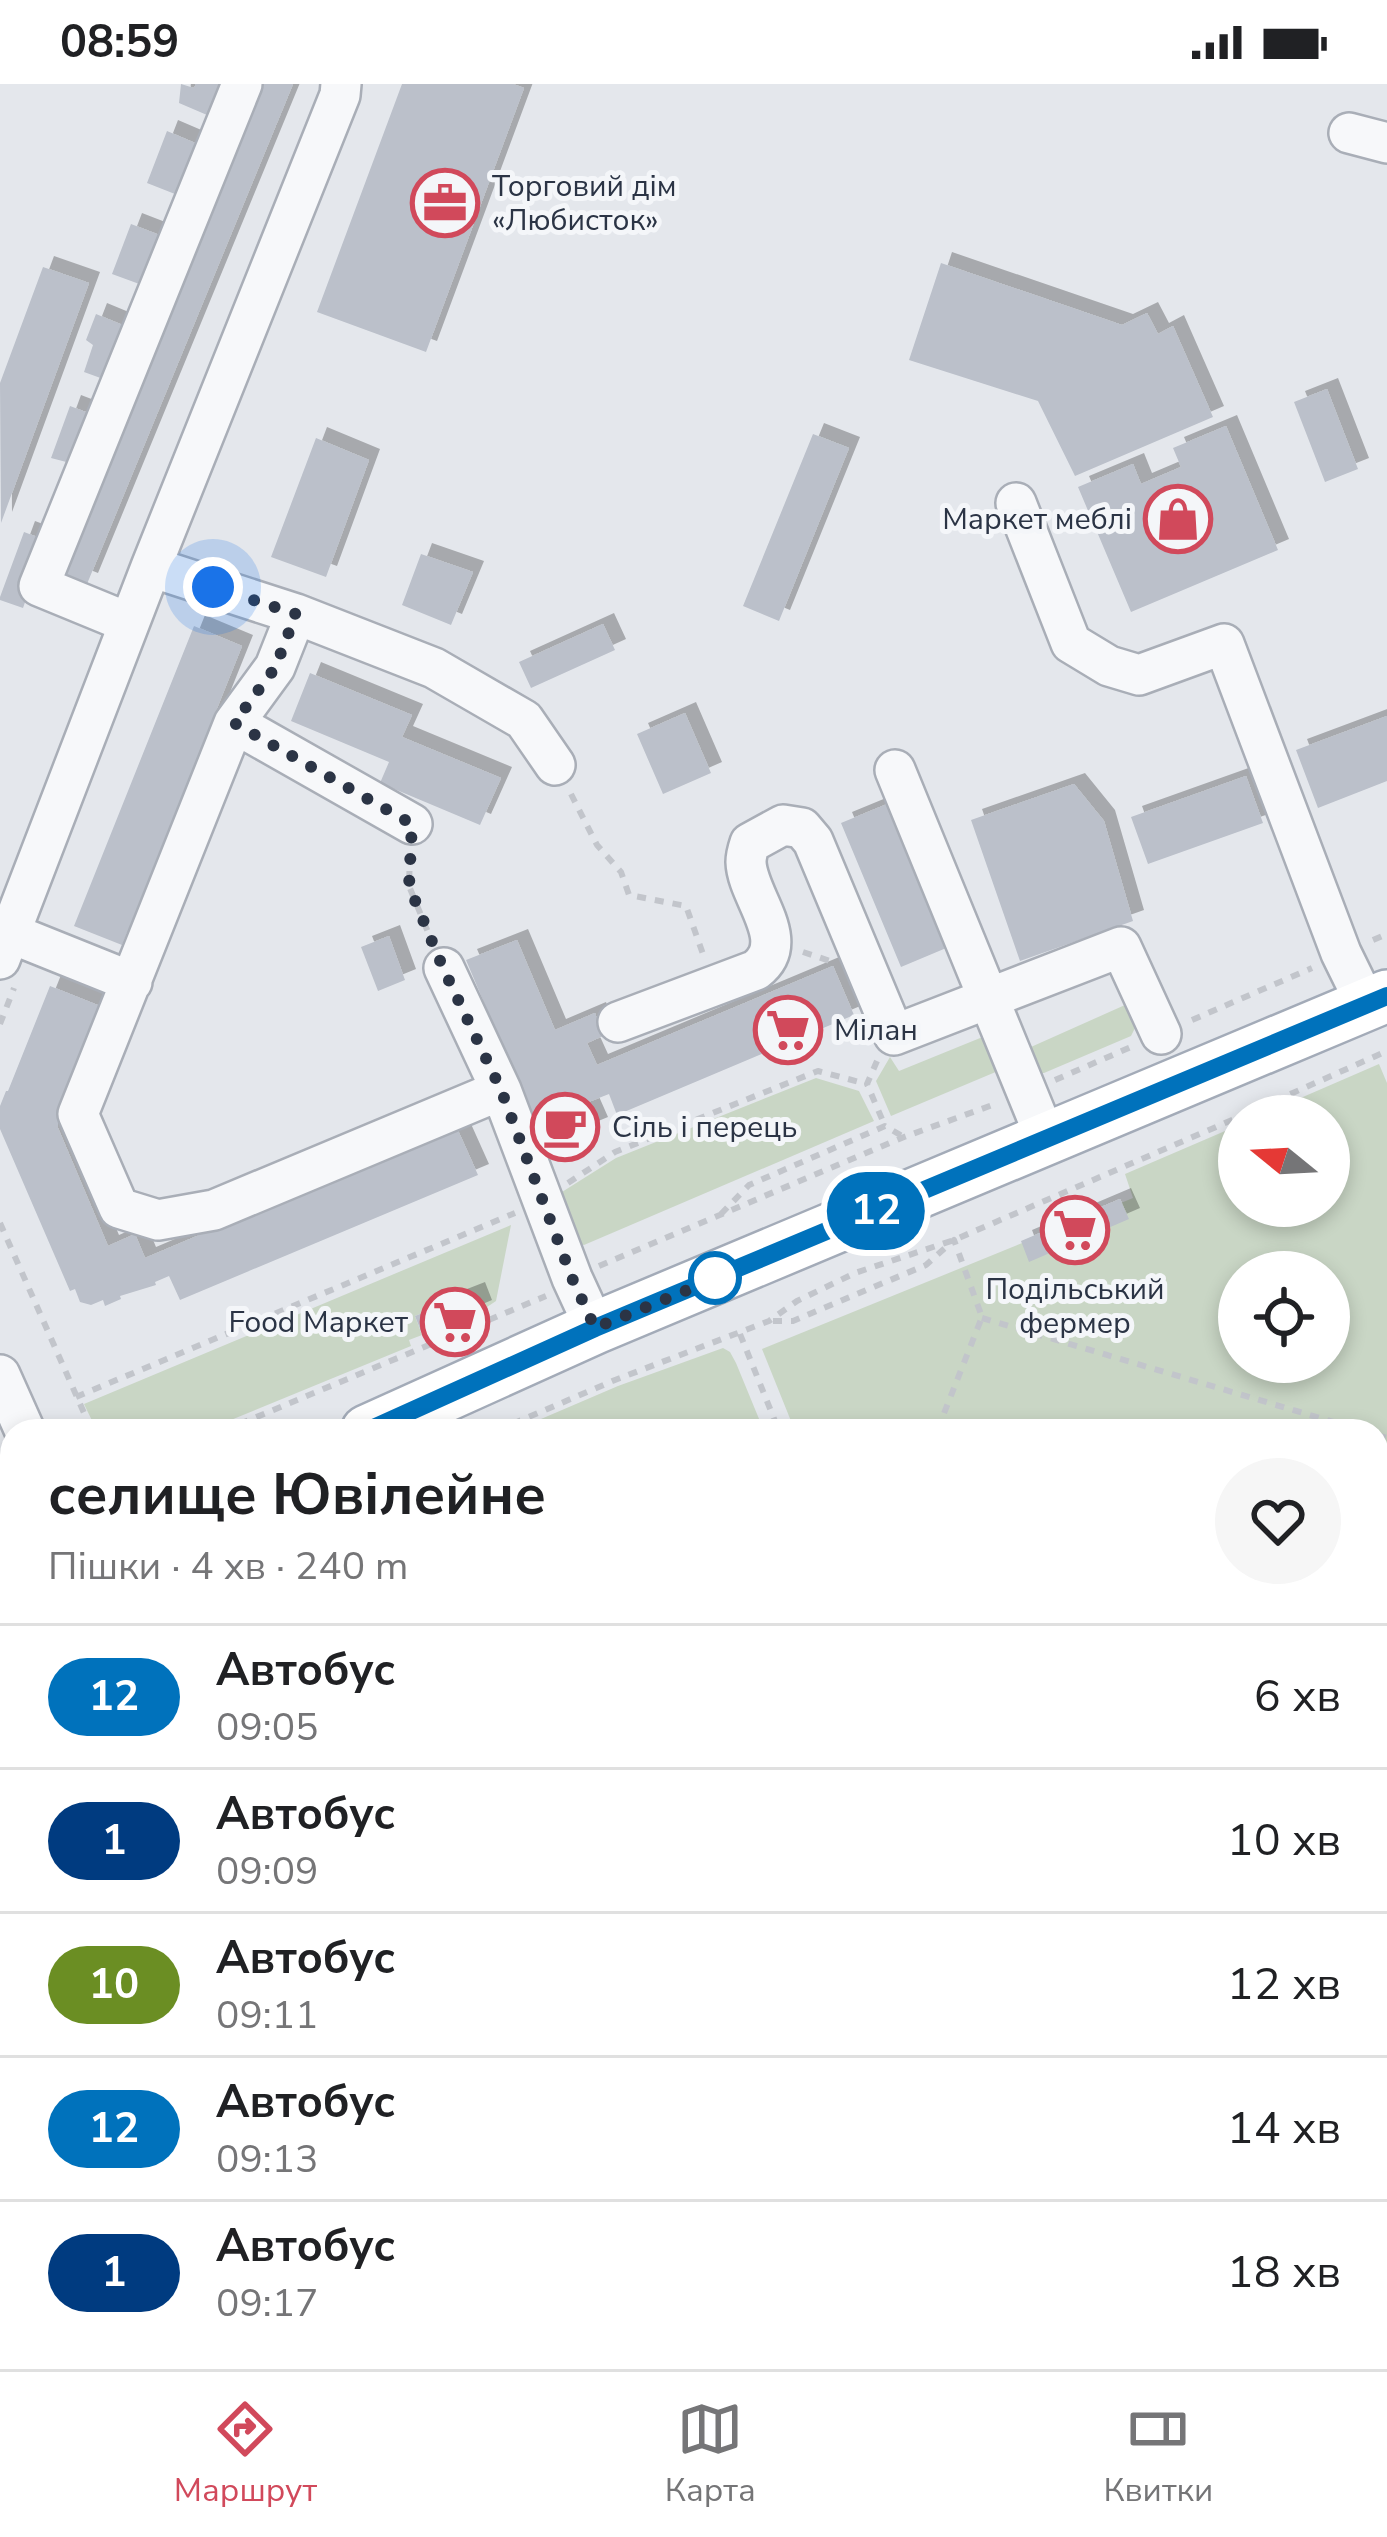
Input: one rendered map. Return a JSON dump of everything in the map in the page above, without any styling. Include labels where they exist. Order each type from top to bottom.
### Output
[{"type":"main road","points":[[394,1419],[595,1328],[1036,1116],[1377,1000]]},
{"type":"street","points":[[129,623],[39,586],[242,84]]},
{"type":"street","points":[[132,982],[5,946],[341,84]]},
{"type":"street","points":[[1016,503],[1071,643],[1109,667],[1139,675],[1224,644],[1341,953],[1377,1000]]},
{"type":"street","points":[[151,567],[296,614],[417,661],[524,720],[555,764]]},
{"type":"street","points":[[296,614],[275,668],[234,723],[78,1114],[119,1208],[158,1220],[214,1210],[501,1090]]},
{"type":"street","points":[[234,723],[412,824]]},
{"type":"street","points":[[895,770],[1036,1116]]},
{"type":"street","points":[[618,1022],[756,970],[766,962],[772,938],[746,859],[750,843],[783,824],[802,828],[813,842],[894,1035],[1121,947],[1161,1034]]},
{"type":"street","points":[[443,968],[501,1090],[595,1328]]},
{"type":"street","points":[[0,1376],[20,1419]]},
{"type":"path","points":[[555,764],[597,845],[621,872],[629,895],[686,906],[713,986]]},
{"type":"path","points":[[412,824],[409,886],[443,968]]},
{"type":"path","points":[[252,1419],[544,1298],[572,1278],[904,1137],[1036,1116],[1161,1034],[1387,934]]},
{"type":"path","points":[[1287,1095],[1387,1051]]},
{"type":"path","points":[[76,1397],[524,1209],[615,1152],[818,1071],[867,1084]]},
{"type":"path","points":[[718,1216],[749,1186],[885,1126],[904,1137]]},
{"type":"path","points":[[524,1419],[769,1322],[797,1301],[855,1273],[954,1240],[1218,1126]]},
{"type":"path","points":[[0,1223],[86,1419]]},
{"type":"path","points":[[942,1419],[982,1318],[954,1240]]},
{"type":"path","points":[[769,1322],[793,1321],[926,1265],[954,1240]]},
{"type":"path","points":[[982,1318],[1323,1419]]},
{"type":"path","points":[[740,1334],[774,1419]]},
{"type":"green space","points":[[1125,1005],[1135,1028],[1131,1036],[1044,1073],[1033,1073],[1022,1051]]},
{"type":"green space","points":[[990,1034],[998,1071],[891,1116],[876,1081],[890,1057],[899,1071]]},
{"type":"green space","points":[[1379,1064],[1387,1083],[1387,1419],[790,1419],[762,1349],[1133,1198],[1125,1174],[1218,1134],[1218,1227],[1350,1227],[1350,1095],[1307,1095]]},
{"type":"green space","points":[[816,1078],[859,1091],[874,1121],[584,1245],[572,1241],[554,1197],[616,1158]]},
{"type":"green space","points":[[511,1225],[496,1301],[481,1311],[473,1293],[415,1316],[422,1335],[409,1340],[411,1346],[233,1419],[91,1419],[84,1404]]},
{"type":"green space","points":[[723,1348],[736,1363],[759,1419],[541,1419]]},
{"type":"building","points":[[181,84],[194,88],[196,84],[228,84],[214,118],[179,103]]},
{"type":"building","points":[[259,84],[293,84],[87,584],[57,572]]},
{"type":"building","points":[[402,84],[513,84],[524,88],[426,352],[317,312]]},
{"type":"building","points":[[167,131],[202,146],[180,196],[147,183]]},
{"type":"building","points":[[131,224],[162,236],[142,285],[112,274]]},
{"type":"building","points":[[941,263],[1122,325],[1147,313],[1158,334],[1173,326],[1213,417],[1075,476],[1038,401],[909,360]]},
{"type":"building","points":[[43,267],[89,283],[1,523],[0,383]]},
{"type":"building","points":[[96,314],[125,326],[106,380],[84,372],[93,345],[86,340]]},
{"type":"building","points":[[1327,389],[1358,469],[1325,482],[1294,402]]},
{"type":"building","points":[[70,406],[91,414],[74,464],[51,458]]},
{"type":"building","name":"Маркет меблі","points":[[1226,426],[1278,550],[1131,612],[1078,487],[1133,464],[1141,484],[1181,467],[1173,448]]},
{"type":"building","points":[[813,434],[849,448],[779,621],[743,606]]},
{"type":"building","points":[[316,438],[369,460],[326,577],[271,557]]},
{"type":"building","points":[[24,532],[40,538],[23,608],[0,597]]},
{"type":"building","points":[[421,554],[473,572],[451,625],[402,605]]},
{"type":"building","points":[[603,624],[615,650],[531,688],[519,662]]},
{"type":"building","points":[[194,626],[242,646],[122,945],[74,926]]},
{"type":"building","points":[[310,673],[412,715],[402,737],[501,778],[480,825],[380,783],[389,762],[291,721]]},
{"type":"building","points":[[685,713],[711,773],[663,794],[637,734]]},
{"type":"building","points":[[1387,716],[1387,781],[1318,808],[1296,750]]},
{"type":"building","points":[[1246,776],[1263,823],[1148,864],[1131,817]]},
{"type":"building","points":[[1074,784],[1104,821],[1133,921],[1020,961],[971,820]]},
{"type":"building","points":[[892,802],[951,946],[901,967],[841,823]]},
{"type":"building","points":[[389,936],[405,980],[378,991],[361,947]]},
{"type":"building","points":[[517,940],[555,1030],[595,1013],[603,1036],[587,1043],[597,1065],[833,966],[854,1015],[617,1115],[609,1094],[586,1103],[597,1128],[546,1149],[466,960]]},
{"type":"building","points":[[50,986],[100,1006],[58,1110],[58,1128],[108,1246],[135,1234],[145,1258],[456,1126],[478,1175],[180,1300],[169,1276],[105,1306],[103,1300],[91,1305],[80,1302],[75,1289],[70,1291],[0,1129],[0,1106]]},
{"type":"building","name":"Подільський фермер","points":[[1120,1199],[1129,1219],[1029,1262],[1021,1241]]},
{"type":"building","points":[[474,1293],[481,1311],[467,1317],[469,1322],[424,1339],[415,1316]]},
{"type":"bus line","name":"12","points":[[394,1419],[595,1328],[1387,996]]},
{"type":"place","name":"Торговий дім «Любисток»","points":[[445,203]]},
{"type":"place","name":"Маркет меблі","points":[[1178,519]]},
{"type":"place","name":"Мілан","points":[[788,1030]]},
{"type":"place","name":"Сіль і перець","points":[[565,1127]]},
{"type":"place","name":"Подільський фермер","points":[[1075,1230]]},
{"type":"place","name":"Food Маркет","points":[[455,1322]]},
{"type":"route","points":[[213,587],[296,614],[275,668],[234,723],[412,824],[409,886],[501,1090],[595,1328],[715,1278]]}]
